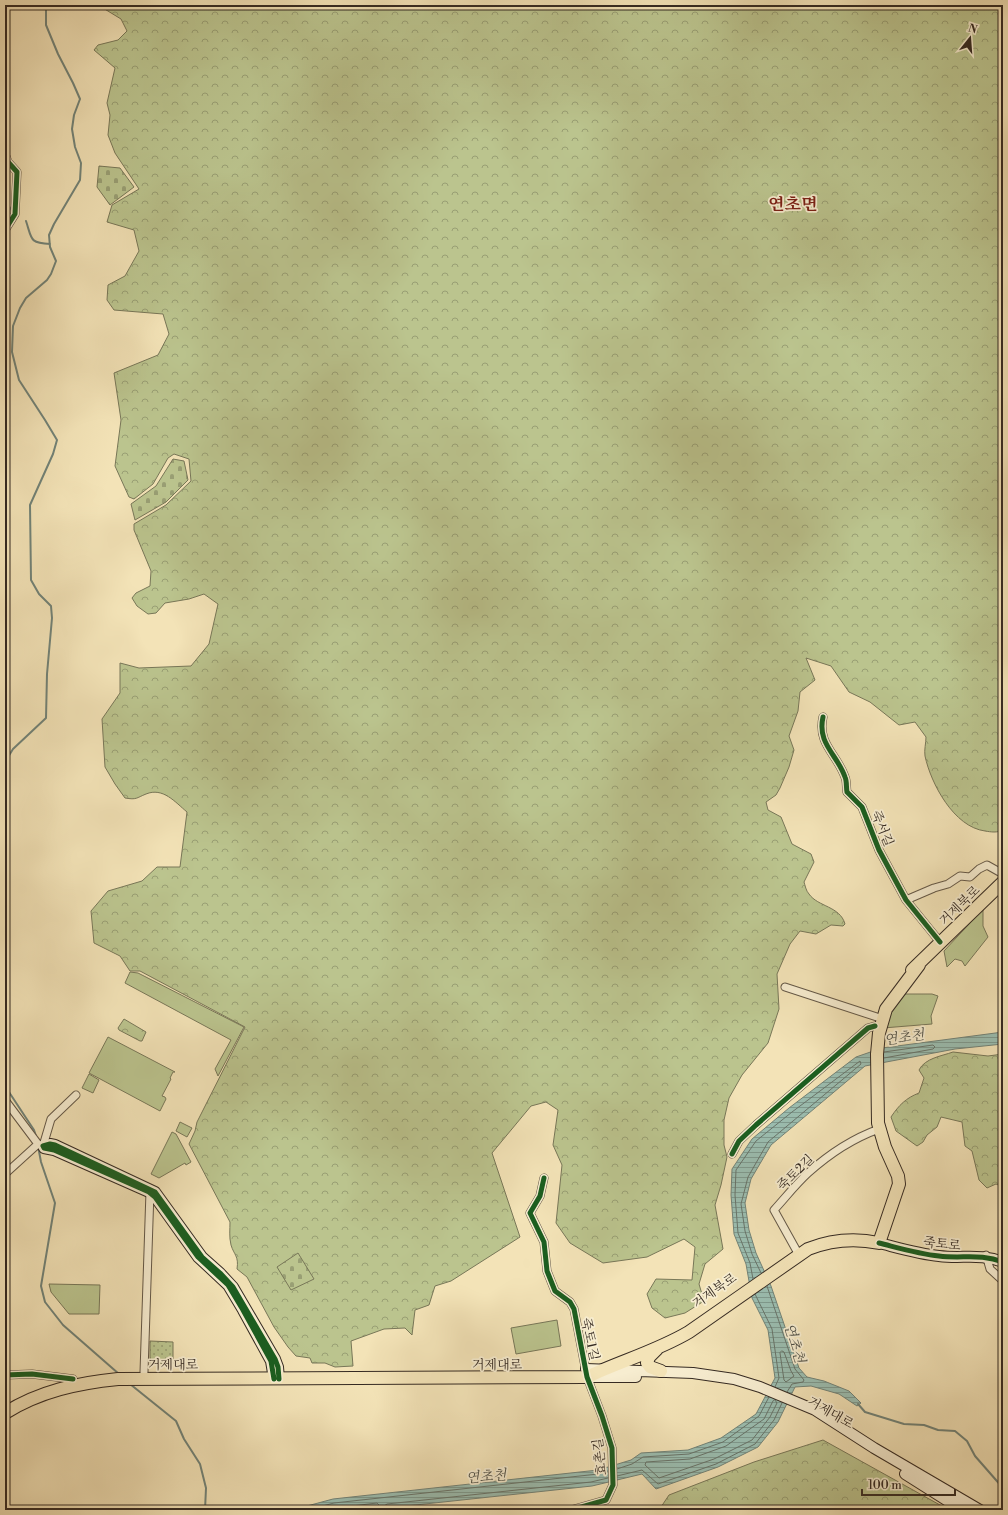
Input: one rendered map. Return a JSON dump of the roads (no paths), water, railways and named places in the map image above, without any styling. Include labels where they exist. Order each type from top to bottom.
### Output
[{"type":"main road","name":"거제북로","points":[[879,1023],[885,1002],[904,978],[1003,882]]},
{"type":"main road","points":[[877,1240],[899,1184],[898,1176],[877,1129],[875,1072],[879,1023]]},
{"type":"main road","points":[[38,1143],[44,1148],[54,1150],[158,1195],[202,1257],[233,1287],[275,1359],[276,1376]]},
{"type":"main road","name":"거제북로","points":[[564,1370],[587,1373],[603,1369],[669,1343],[689,1332],[775,1269],[798,1252],[808,1241],[820,1237],[852,1234],[877,1240]]},
{"type":"main road","name":"죽토로","points":[[877,1240],[940,1250],[977,1251],[1003,1262]]},
{"type":"main road","name":"죽토로","points":[[986,1255],[1003,1257]]},
{"type":"main road","name":"거제북로","points":[[587,1373],[664,1339],[741,1293]]},
{"type":"main road","points":[[659,1348],[653,1352],[647,1360],[650,1367],[661,1371]]},
{"type":"main road","name":"거제대로","points":[[603,1369],[661,1371],[734,1379],[796,1405],[815,1410],[874,1448],[980,1510]]},
{"type":"main road","name":"거제대로","points":[[5,1413],[39,1395],[52,1391],[144,1372],[276,1376],[343,1373],[564,1370]]},
{"type":"main road","name":"거제대로","points":[[5,1407],[36,1391],[73,1379],[121,1376],[587,1373],[692,1378],[757,1389]]},
{"type":"main road","name":"거제대로","points":[[796,1405],[962,1510]]},
{"type":"street","points":[[5,154],[8,162],[17,172],[14,214],[5,230]]},
{"type":"street","name":"죽서길","points":[[823,717],[821,727],[824,740],[846,778],[847,792],[862,807],[879,850],[906,900],[940,942]]},
{"type":"street","points":[[906,900],[934,888],[948,884],[960,876],[970,877],[979,869],[987,865],[1003,874]]},
{"type":"street","points":[[785,985],[879,1023]]},
{"type":"street","points":[[732,1154],[739,1141],[756,1125],[868,1028],[879,1023]]},
{"type":"street","points":[[5,1174],[38,1143],[51,1119],[76,1095]]},
{"type":"street","points":[[5,1100],[38,1143]]},
{"type":"street","name":"죽토2길","points":[[798,1252],[774,1210],[808,1173],[833,1154],[864,1134],[877,1129]]},
{"type":"street","name":"죽토1길","points":[[544,1178],[540,1196],[530,1213],[544,1242],[547,1272],[556,1291],[570,1302],[574,1310],[587,1373]]},
{"type":"street","points":[[144,1372],[150,1191]]},
{"type":"street","points":[[986,1255],[990,1269],[1003,1281]]},
{"type":"street","name":"효촌길","points":[[571,1510],[606,1500],[613,1485],[612,1448],[587,1373]]},
{"type":"street","points":[[5,1375],[32,1374],[73,1379]]},
{"type":"water","points":[[1003,1032],[1003,1044],[955,1049],[865,1066],[771,1145],[751,1179],[745,1203],[749,1230],[756,1253],[771,1286],[799,1368],[807,1377],[824,1381],[849,1391],[861,1403],[857,1406],[839,1394],[811,1386],[795,1387],[778,1422],[758,1447],[718,1467],[656,1489],[642,1474],[592,1486],[369,1510],[292,1510],[333,1499],[598,1470],[631,1460],[641,1453],[688,1450],[721,1438],[756,1414],[775,1378],[768,1330],[752,1298],[746,1264],[734,1234],[731,1195],[732,1169],[752,1139],[789,1108],[856,1057],[882,1048]]},
{"type":"waterway","points":[[5,762],[13,749],[46,718],[47,674],[52,618],[51,606],[39,594],[31,580],[30,505],[53,454],[57,440],[19,380],[12,352],[13,326],[20,308],[26,298],[47,280],[51,274],[56,261],[50,247],[49,235],[80,180],[81,163],[75,147],[72,129],[74,115],[80,99],[58,54],[46,25],[46,5]]},
{"type":"waterway","points":[[6,202],[13,212]]},
{"type":"waterway","points":[[26,221],[32,239],[38,243],[50,244]]},
{"type":"waterway","points":[[5,1086],[34,1130],[36,1136]]},
{"type":"waterway","points":[[38,1146],[41,1162],[55,1203],[41,1286],[45,1302],[63,1325],[119,1374]]},
{"type":"waterway","points":[[130,1384],[176,1421],[184,1439],[200,1464],[206,1488],[205,1510]]},
{"type":"waterway","points":[[858,1404],[865,1412],[904,1424],[924,1425],[938,1430],[955,1431],[967,1441],[975,1456],[1003,1488]]},
{"type":"district","name":"연초면","points":[[793,204]]},
{"type":"water label","name":"연초천","points":[[904,1037]]},
{"type":"water label","name":"연초천","points":[[795,1343]]},
{"type":"water label","name":"연초천","points":[[486,1476]]}]
